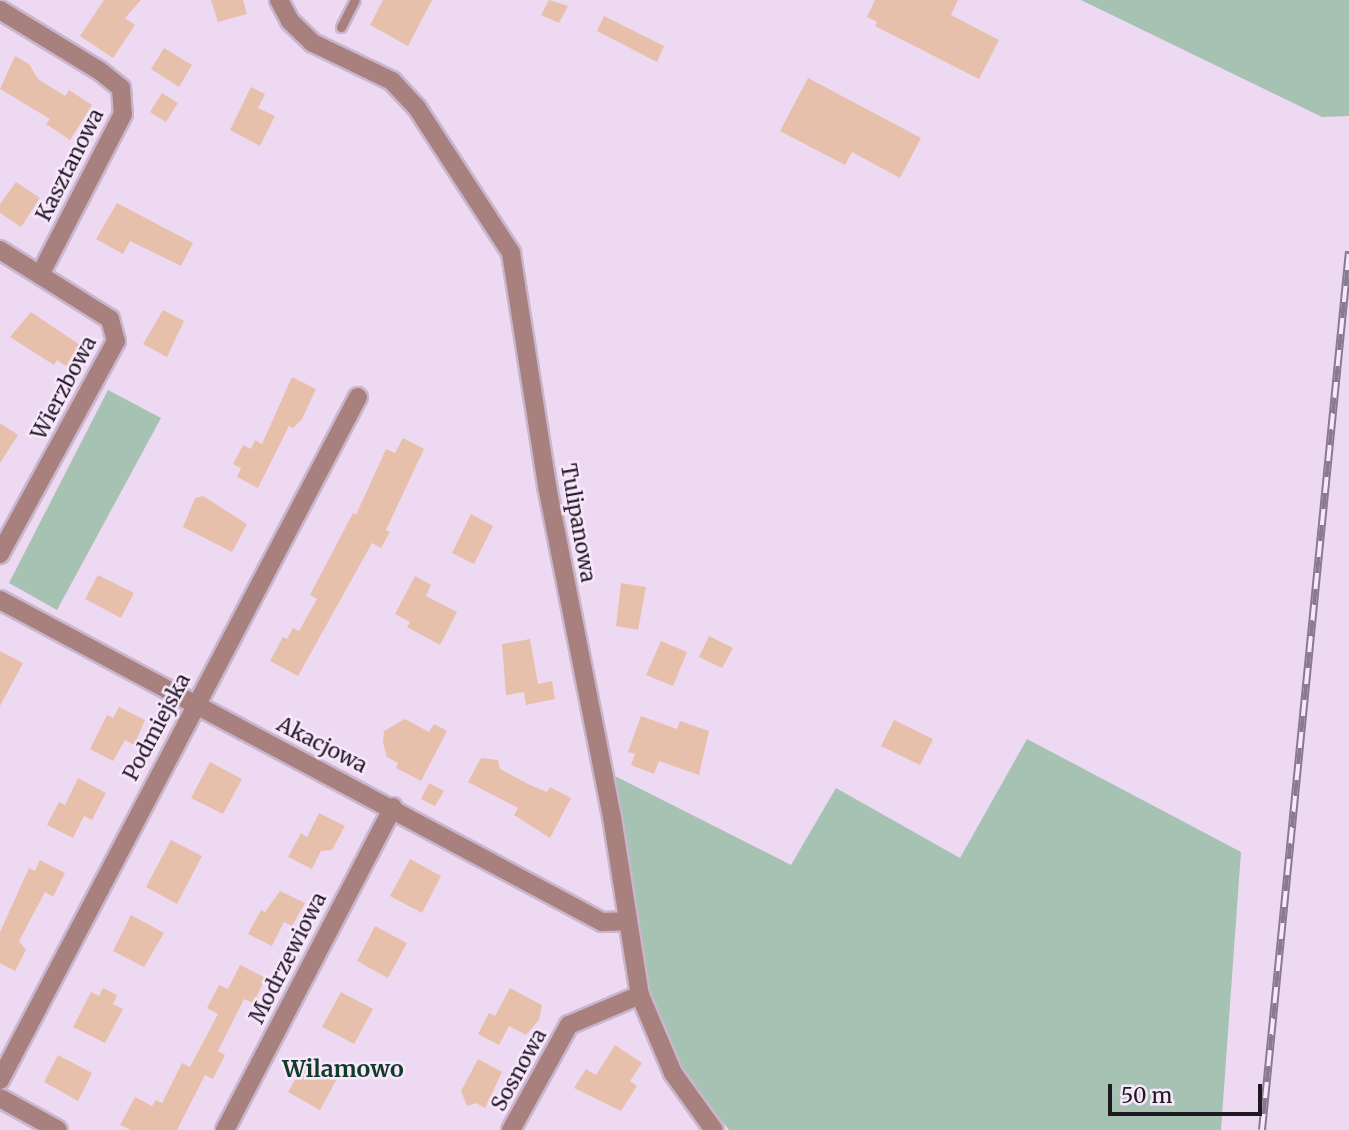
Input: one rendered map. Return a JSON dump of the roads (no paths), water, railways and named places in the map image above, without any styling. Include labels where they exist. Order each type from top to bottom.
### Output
[{"type":"street","name":"Tulipanowa","points":[[279,0],[290,21],[313,43],[392,81],[417,108],[511,253],[547,486],[612,817],[625,921],[640,995],[673,1073],[714,1130]]},
{"type":"street","name":"Kasztanowa","points":[[0,10],[100,71],[121,88],[123,114],[40,275]]},
{"type":"street","name":"Wierzbowa","points":[[0,250],[110,319],[116,341],[0,554]]},
{"type":"street","name":"Podmiejska","points":[[0,1080],[194,705],[358,397]]},
{"type":"street","name":"Akacjowa","points":[[0,600],[194,705],[393,807],[602,922],[625,921]]},
{"type":"street","name":"Modrzewiowa","points":[[225,1130],[393,807]]},
{"type":"street","name":"Sosnowa","points":[[512,1130],[569,1025],[640,995]]},
{"type":"street","points":[[0,1098],[58,1130]]},
{"type":"lane","points":[[341,27],[355,0]]},
{"type":"railway","points":[[1262,1130],[1349,251]]},
{"type":"district","name":"Wilamowo","points":[[343,1069]]}]
